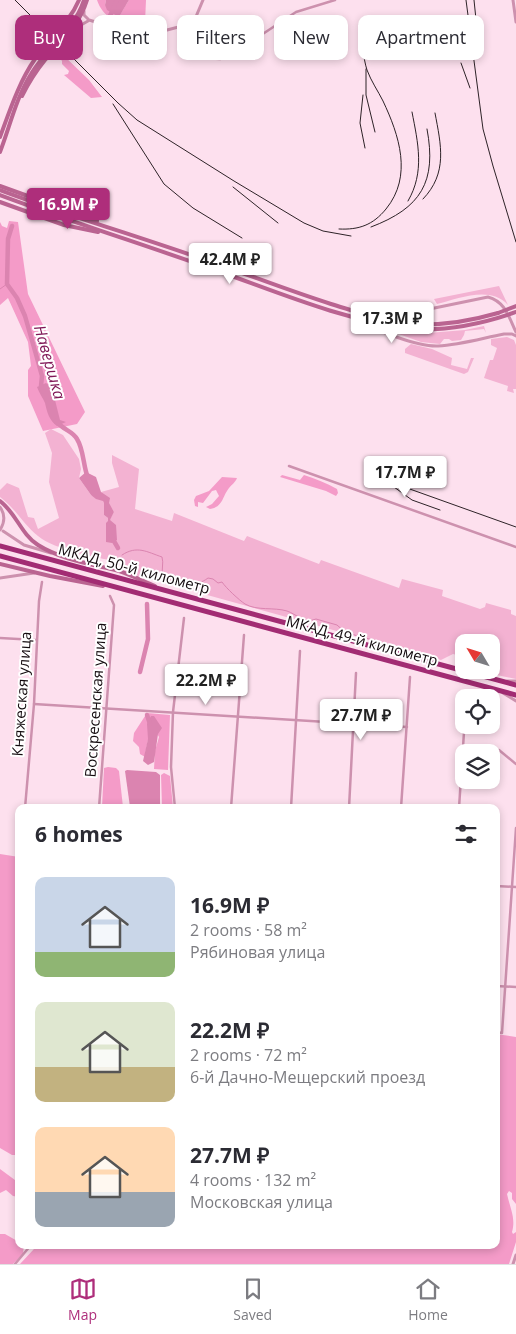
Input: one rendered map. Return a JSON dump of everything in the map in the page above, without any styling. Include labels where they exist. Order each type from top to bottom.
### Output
[{"type":"highway","name":"МКАД, 50-й километр","points":[[0,546],[262,617]]},
{"type":"highway","name":"МКАД, 50-й километр","points":[[1,557],[260,627]]},
{"type":"highway","name":"МКАД, 49-й километр","points":[[262,617],[516,685]]},
{"type":"highway","name":"МКАД, 49-й километр","points":[[260,627],[494,689]]},
{"type":"highway","name":"МКАД, 49-й километр","points":[[500,691],[516,695]]},
{"type":"main road","points":[[80,15],[84,8],[83,0]]},
{"type":"main road","points":[[0,137],[20,86],[35,59],[83,0]]},
{"type":"main road","points":[[0,152],[19,96],[27,80],[42,59],[70,27],[83,0]]},
{"type":"main road","points":[[9,126],[32,78],[46,60]]},
{"type":"main road","points":[[1,187],[33,205],[110,234],[356,319],[413,329],[437,330],[464,327],[516,312]]},
{"type":"main road","points":[[1,187],[92,219],[108,227]]},
{"type":"main road","points":[[0,195],[146,238],[312,298],[389,321],[414,324],[464,321],[516,306]]},
{"type":"main road","points":[[0,202],[64,225],[110,234]]},
{"type":"main road","points":[[0,501],[8,508],[31,540],[45,549],[122,572],[172,592]]},
{"type":"main road","points":[[0,564],[125,590]]},
{"type":"street","points":[[197,15],[203,0]]},
{"type":"street","points":[[264,34],[296,12],[335,0]]},
{"type":"street","points":[[512,0],[516,22]]},
{"type":"street","points":[[84,8],[84,15],[89,20],[138,33],[177,27]]},
{"type":"street","points":[[83,24],[89,20]]},
{"type":"street","points":[[368,316],[395,316],[488,297],[502,304],[516,332]]},
{"type":"street","points":[[356,319],[382,331],[432,346],[448,345],[506,334],[516,336]]},
{"type":"street","points":[[506,334],[511,330],[512,323]]},
{"type":"street","points":[[289,466],[516,547]]},
{"type":"street","points":[[0,507],[4,519],[2,530],[24,545],[61,555]]},
{"type":"street","points":[[0,578],[38,573]]},
{"type":"street","name":"Княжеская улица","points":[[25,804],[34,704],[36,640],[42,582]]},
{"type":"street","name":"Воскресенская улица","points":[[99,804],[114,605],[110,596]]},
{"type":"street","points":[[175,804],[171,767],[173,712],[184,618]]},
{"type":"street","points":[[231,804],[244,635]]},
{"type":"street","points":[[0,638],[36,640]]},
{"type":"street","points":[[291,804],[300,651]]},
{"type":"street","points":[[349,804],[356,674]]},
{"type":"street","points":[[401,804],[410,677]]},
{"type":"street","points":[[501,681],[516,681]]},
{"type":"street","points":[[500,691],[516,701]]},
{"type":"street","points":[[34,704],[406,727]]},
{"type":"street","points":[[459,804],[464,734]]},
{"type":"street","points":[[500,751],[516,764]]},
{"type":"street","points":[[500,1033],[502,1033],[506,986],[516,828]]},
{"type":"street","points":[[500,886],[516,887]]},
{"type":"street","points":[[500,986],[516,987]]},
{"type":"street","points":[[15,1264],[28,1249]]},
{"type":"street","points":[[513,1264],[516,1255]]},
{"type":"shaded area","points":[[97,0],[106,0],[105,5],[120,15],[107,15]]},
{"type":"shaded area","points":[[106,0],[129,0],[120,15],[116,15],[107,10]]},
{"type":"shaded area","points":[[129,0],[146,0],[145,15],[120,15]]},
{"type":"shaded area","points":[[68,60],[89,80],[102,97],[91,98],[64,75],[68,74],[69,71],[62,64],[62,61]]},
{"type":"shaded area","points":[[9,221],[18,222],[28,294],[85,412],[77,424],[43,431],[28,396],[28,370],[31,366],[28,342],[8,298],[0,305],[0,222],[2,226],[7,228]]},
{"type":"shaded area","points":[[499,286],[508,305],[501,299],[483,295],[474,295],[437,304],[434,299]]},
{"type":"shaded area","points":[[484,326],[486,333],[484,329],[465,331],[461,340],[452,341],[444,339],[440,344],[421,342],[385,329],[428,333],[465,330]]},
{"type":"shaded area","points":[[507,337],[514,340],[516,345],[516,389],[513,389],[514,393],[507,391],[508,386],[484,378],[490,360],[493,360],[497,348],[491,345],[491,339]]},
{"type":"shaded area","points":[[411,344],[432,349],[452,358],[451,365],[467,369],[471,358],[474,358],[468,372],[464,374],[405,353],[405,349]]},
{"type":"shaded area","points":[[46,383],[52,388],[60,420],[66,422],[57,426],[49,416],[37,387]]},
{"type":"shaded area","points":[[51,429],[63,435],[79,459],[81,469],[79,478],[91,495],[103,500],[104,515],[109,521],[114,512],[101,492],[119,487],[112,463],[112,455],[139,469],[135,509],[172,521],[174,513],[244,541],[247,536],[319,564],[321,560],[399,588],[402,579],[443,590],[442,596],[480,609],[485,607],[486,603],[511,610],[511,614],[516,616],[516,679],[500,676],[500,634],[455,634],[455,655],[441,660],[135,575],[112,567],[126,569],[123,563],[78,553],[45,541],[33,532],[0,497],[0,490],[7,483],[19,488],[28,517],[34,518],[38,529],[59,518],[49,482],[52,453],[45,433]]},
{"type":"shaded area","points":[[86,472],[96,477],[101,492],[110,498],[109,503],[114,512],[110,520],[116,525],[117,540],[112,543],[106,542],[106,523],[108,518],[104,515],[103,501],[91,495],[79,478]]},
{"type":"shaded area","points":[[282,475],[300,480],[304,475],[337,489],[338,493],[336,496],[326,491],[280,477]]},
{"type":"shaded area","points":[[222,477],[237,478],[220,504],[210,509],[206,507],[212,504],[219,496],[216,490],[212,491],[203,503],[198,502],[198,507],[195,506],[194,500],[196,496],[209,491]]},
{"type":"shaded area","points":[[147,713],[170,715],[168,770],[154,769],[155,751],[159,737],[149,719],[149,737],[145,757],[140,754],[139,747],[133,741],[134,733]]},
{"type":"shaded area","points":[[151,716],[154,716],[162,728],[158,734],[154,762],[148,765],[143,761],[148,739],[147,724]]},
{"type":"shaded area","points":[[104,768],[116,768],[119,771],[123,804],[102,804]]},
{"type":"shaded area","points":[[125,771],[156,772],[160,775],[160,804],[130,804]]},
{"type":"shaded area","points":[[164,773],[170,776],[173,804],[162,804],[161,775]]},
{"type":"shaded area","points":[[0,854],[15,856],[15,1155],[0,1148]]},
{"type":"shaded area","points":[[500,1035],[516,1037],[516,1204],[512,1199],[512,1193],[509,1191],[507,1194],[513,1218],[512,1232],[513,1234],[516,1232],[516,1242],[509,1264],[20,1264],[34,1249],[500,1249]]},
{"type":"shaded area","points":[[0,1169],[15,1180],[15,1196],[6,1190],[0,1193]]},
{"type":"shaded area","points":[[0,1234],[5,1234],[15,1240],[15,1249],[24,1249],[23,1254],[13,1264],[0,1264]]},
{"type":"waterway","name":"Навершка","points":[[110,15],[117,0]]},
{"type":"waterway","name":"Навершка","points":[[12,226],[8,239],[7,284],[17,298],[25,316],[42,376],[41,386],[43,391]]},
{"type":"waterway","points":[[0,289],[7,284]]},
{"type":"waterway","name":"Навершка","points":[[56,421],[77,439],[88,478]]},
{"type":"waterway","name":"Навершка","points":[[111,536],[118,548]]},
{"type":"waterway","points":[[122,555],[132,550],[137,550],[162,557],[163,575],[168,577],[196,583],[208,578],[213,579],[218,583],[222,582],[236,597],[250,606],[287,611],[304,619],[316,619],[337,625],[351,634],[378,641]]},
{"type":"waterway","name":"Навершка","points":[[140,672],[148,639],[147,604]]},
{"type":"waterway","name":"Навершка","points":[[147,715],[150,724]]},
{"type":"railway","points":[[15,0],[137,120],[304,223],[323,231],[351,236]]},
{"type":"railway","points":[[466,0],[483,129],[516,242]]},
{"type":"railway","points":[[474,0],[476,15]]},
{"type":"railway","points":[[339,229],[353,229],[371,223],[386,209],[399,183],[401,155],[398,141],[389,114],[364,60]]},
{"type":"railway","points":[[461,63],[470,88]]},
{"type":"railway","points":[[366,69],[366,95],[375,132]]},
{"type":"railway","points":[[363,95],[360,123],[365,148]]},
{"type":"railway","points":[[113,104],[164,184],[193,208],[242,238]]},
{"type":"railway","points":[[408,201],[417,179],[419,157],[412,112]]},
{"type":"railway","points":[[423,199],[436,179],[441,158],[435,113]]},
{"type":"railway","points":[[371,227],[388,220],[402,211],[422,191],[430,164],[427,129]]},
{"type":"railway","points":[[233,187],[278,223]]},
{"type":"railway","points":[[365,473],[516,527]]},
{"type":"railway","points":[[394,487],[412,500],[440,510]]}]
